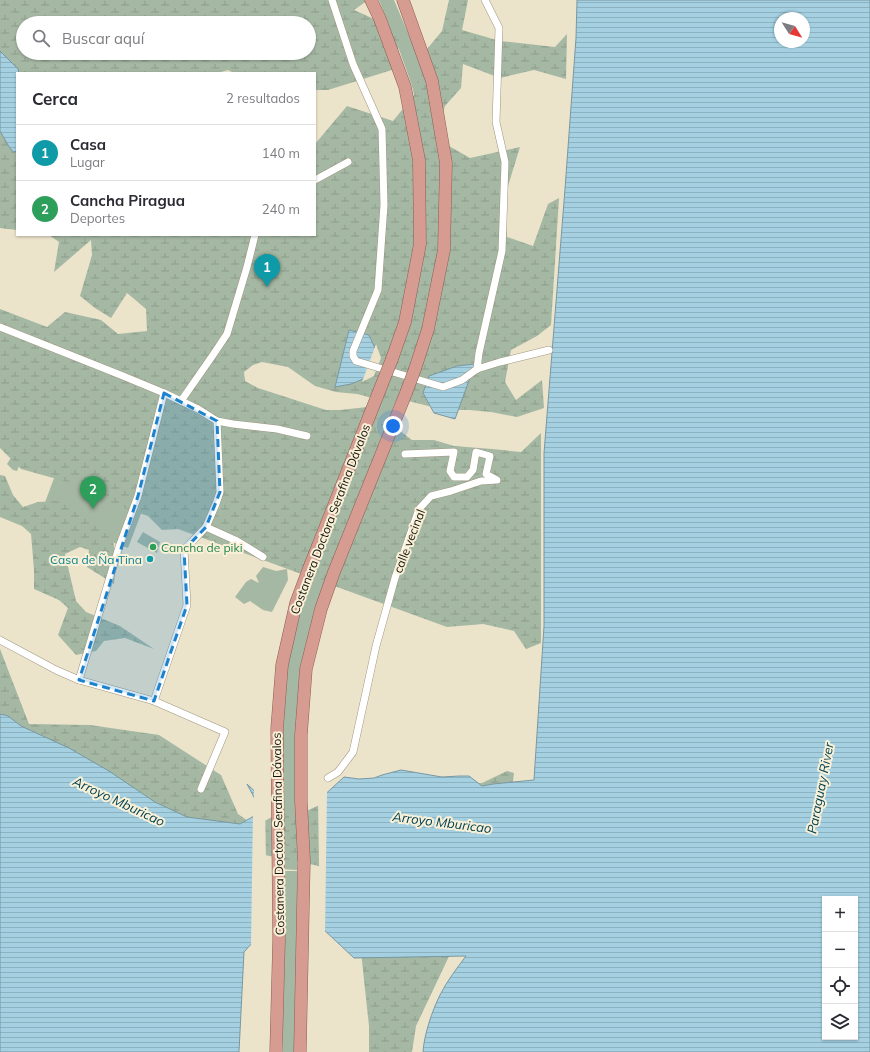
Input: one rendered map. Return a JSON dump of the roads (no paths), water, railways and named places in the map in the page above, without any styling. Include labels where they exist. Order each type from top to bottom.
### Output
[{"type":"highway","name":"Costanera Doctora Serafina Dávalos","points":[[276,1052],[279,940],[277,730],[282,665],[296,603],[392,359],[405,322],[420,244],[419,160],[405,87],[372,0]]},
{"type":"highway","name":"Costanera Doctora Serafina Dávalos","points":[[300,1052],[304,861],[301,801],[301,735],[306,669],[321,609],[334,572],[415,369],[428,329],[444,250],[446,163],[432,81],[403,0]]},
{"type":"street","points":[[332,0],[353,64],[382,129],[384,205],[378,290],[353,350],[353,356],[356,361],[443,387],[462,380],[477,369],[549,350]]},
{"type":"street","points":[[477,369],[479,353],[502,251],[504,162],[496,122],[499,28],[485,0]]},
{"type":"street","points":[[316,179],[348,162]]},
{"type":"street","points":[[181,401],[227,334],[255,236]]},
{"type":"street","points":[[0,327],[164,393],[198,409],[216,420],[233,424],[277,429],[307,436]]},
{"type":"street","points":[[79,680],[119,547],[138,496],[164,393]]},
{"type":"street","points":[[154,701],[187,605],[184,550],[206,527],[220,492],[216,420]]},
{"type":"street","name":"calle vecinal","points":[[328,778],[338,772],[353,752],[376,646],[395,578],[419,509],[431,496],[451,492],[481,481],[497,480],[486,474],[490,456],[476,452],[473,470],[467,477],[454,477],[450,471],[454,452],[405,454]]},
{"type":"street","points":[[206,527],[237,540],[263,557]]},
{"type":"street","points":[[0,640],[56,670],[79,680],[154,701],[225,732],[201,789]]},
{"type":"water","points":[[577,0],[870,0],[870,1052],[423,1052],[431,1016],[437,1001],[449,980],[466,956],[354,958],[322,928],[320,799],[344,777],[359,779],[374,778],[401,770],[442,777],[469,776],[482,786],[534,780],[544,626],[544,453],[576,38]]},
{"type":"water","points":[[0,51],[18,69],[19,72],[16,72],[16,151],[13,152],[0,131]]},
{"type":"water","points":[[349,330],[369,335],[379,357],[373,375],[351,384],[335,387]]},
{"type":"water","points":[[475,364],[455,419],[434,413],[423,393],[429,376],[457,366]]},
{"type":"water","name":"Arroyo Mburicao","points":[[0,714],[8,716],[21,726],[69,748],[109,771],[155,802],[187,817],[240,824],[254,816],[256,801],[247,784],[263,799],[265,929],[244,952],[239,1052],[0,1052]]},
{"type":"place","name":"Casa","points":[[267,287]]},
{"type":"place","name":"Cancha Piragua","points":[[93,509]]},
{"type":"place","name":"Cancha de piki","points":[[153,547]]},
{"type":"place","name":"Casa de Ña Tina","points":[[150,559]]},
{"type":"water label","name":"Paraguay River","points":[[820,788]]}]
